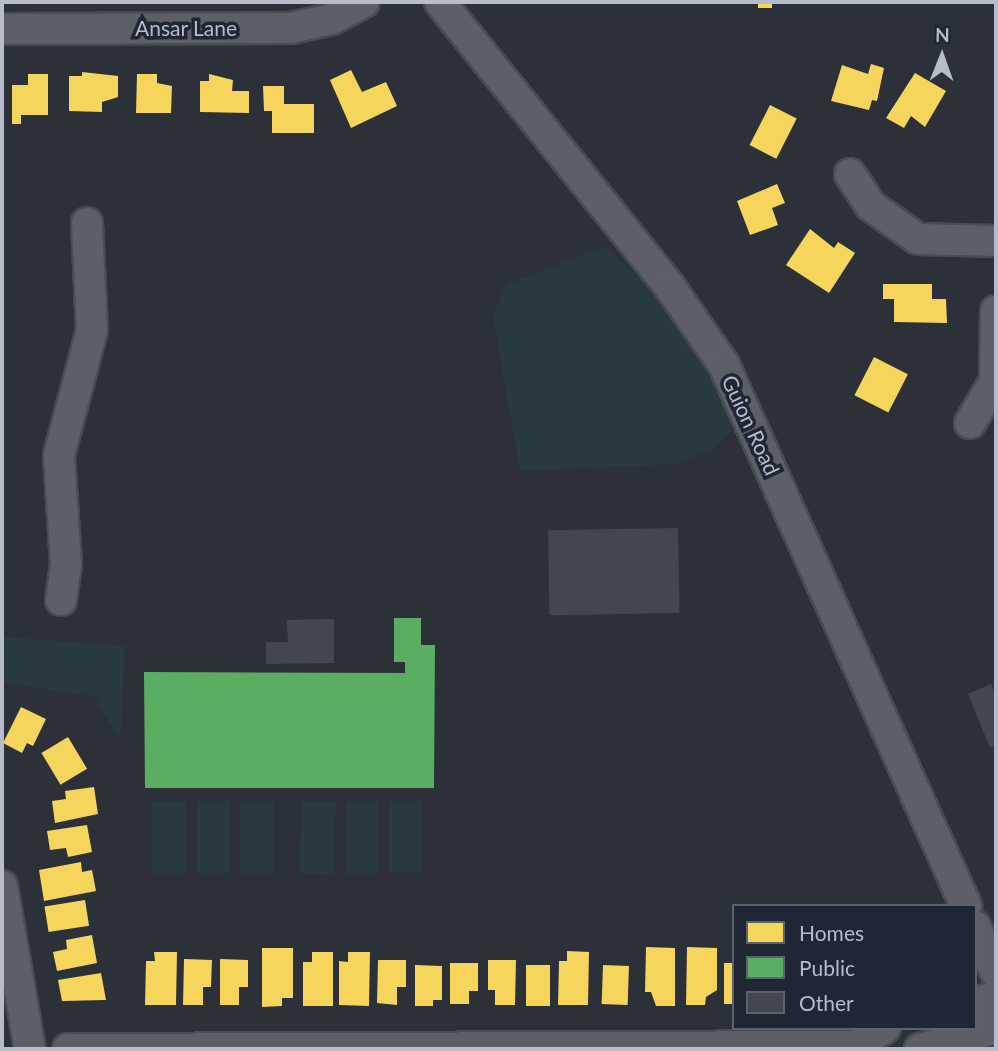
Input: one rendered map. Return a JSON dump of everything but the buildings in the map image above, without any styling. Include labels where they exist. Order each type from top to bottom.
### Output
[{"type":"street","name":"Ansar Lane","points":[[2,29],[34,15],[291,28],[332,19],[364,2]]},
{"type":"street","name":"Guion Road","points":[[439,2],[670,287],[724,365],[965,904]]},
{"type":"street","points":[[850,174],[871,205],[918,239],[996,241]]},
{"type":"street","points":[[61,600],[66,564],[59,454],[92,330],[87,223]]},
{"type":"street","points":[[970,424],[995,381],[996,311]]},
{"type":"street","points":[[2,886],[30,1049]]},
{"type":"street","points":[[977,930],[996,973]]},
{"type":"street","points":[[977,1002],[996,997]]},
{"type":"street","points":[[920,1049],[996,1028]]},
{"type":"street","points":[[68,1049],[859,1047],[882,1030]]},
{"type":"shaded area","points":[[605,246],[661,299],[723,397],[733,429],[717,447],[676,464],[520,471],[493,316],[506,285]]},
{"type":"shaded area","points":[[2,637],[125,646],[120,741],[95,697],[2,682]]},
{"type":"shaded area","points":[[197,801],[229,801],[229,873],[197,873]]},
{"type":"shaded area","points":[[240,801],[273,801],[273,873],[240,873]]},
{"type":"shaded area","points":[[302,801],[336,802],[333,874],[299,873]]},
{"type":"shaded area","points":[[345,801],[378,801],[378,873],[345,873]]},
{"type":"shaded area","points":[[389,801],[422,801],[422,872],[389,872]]},
{"type":"shaded area","points":[[152,802],[186,802],[186,873],[152,873]]}]
